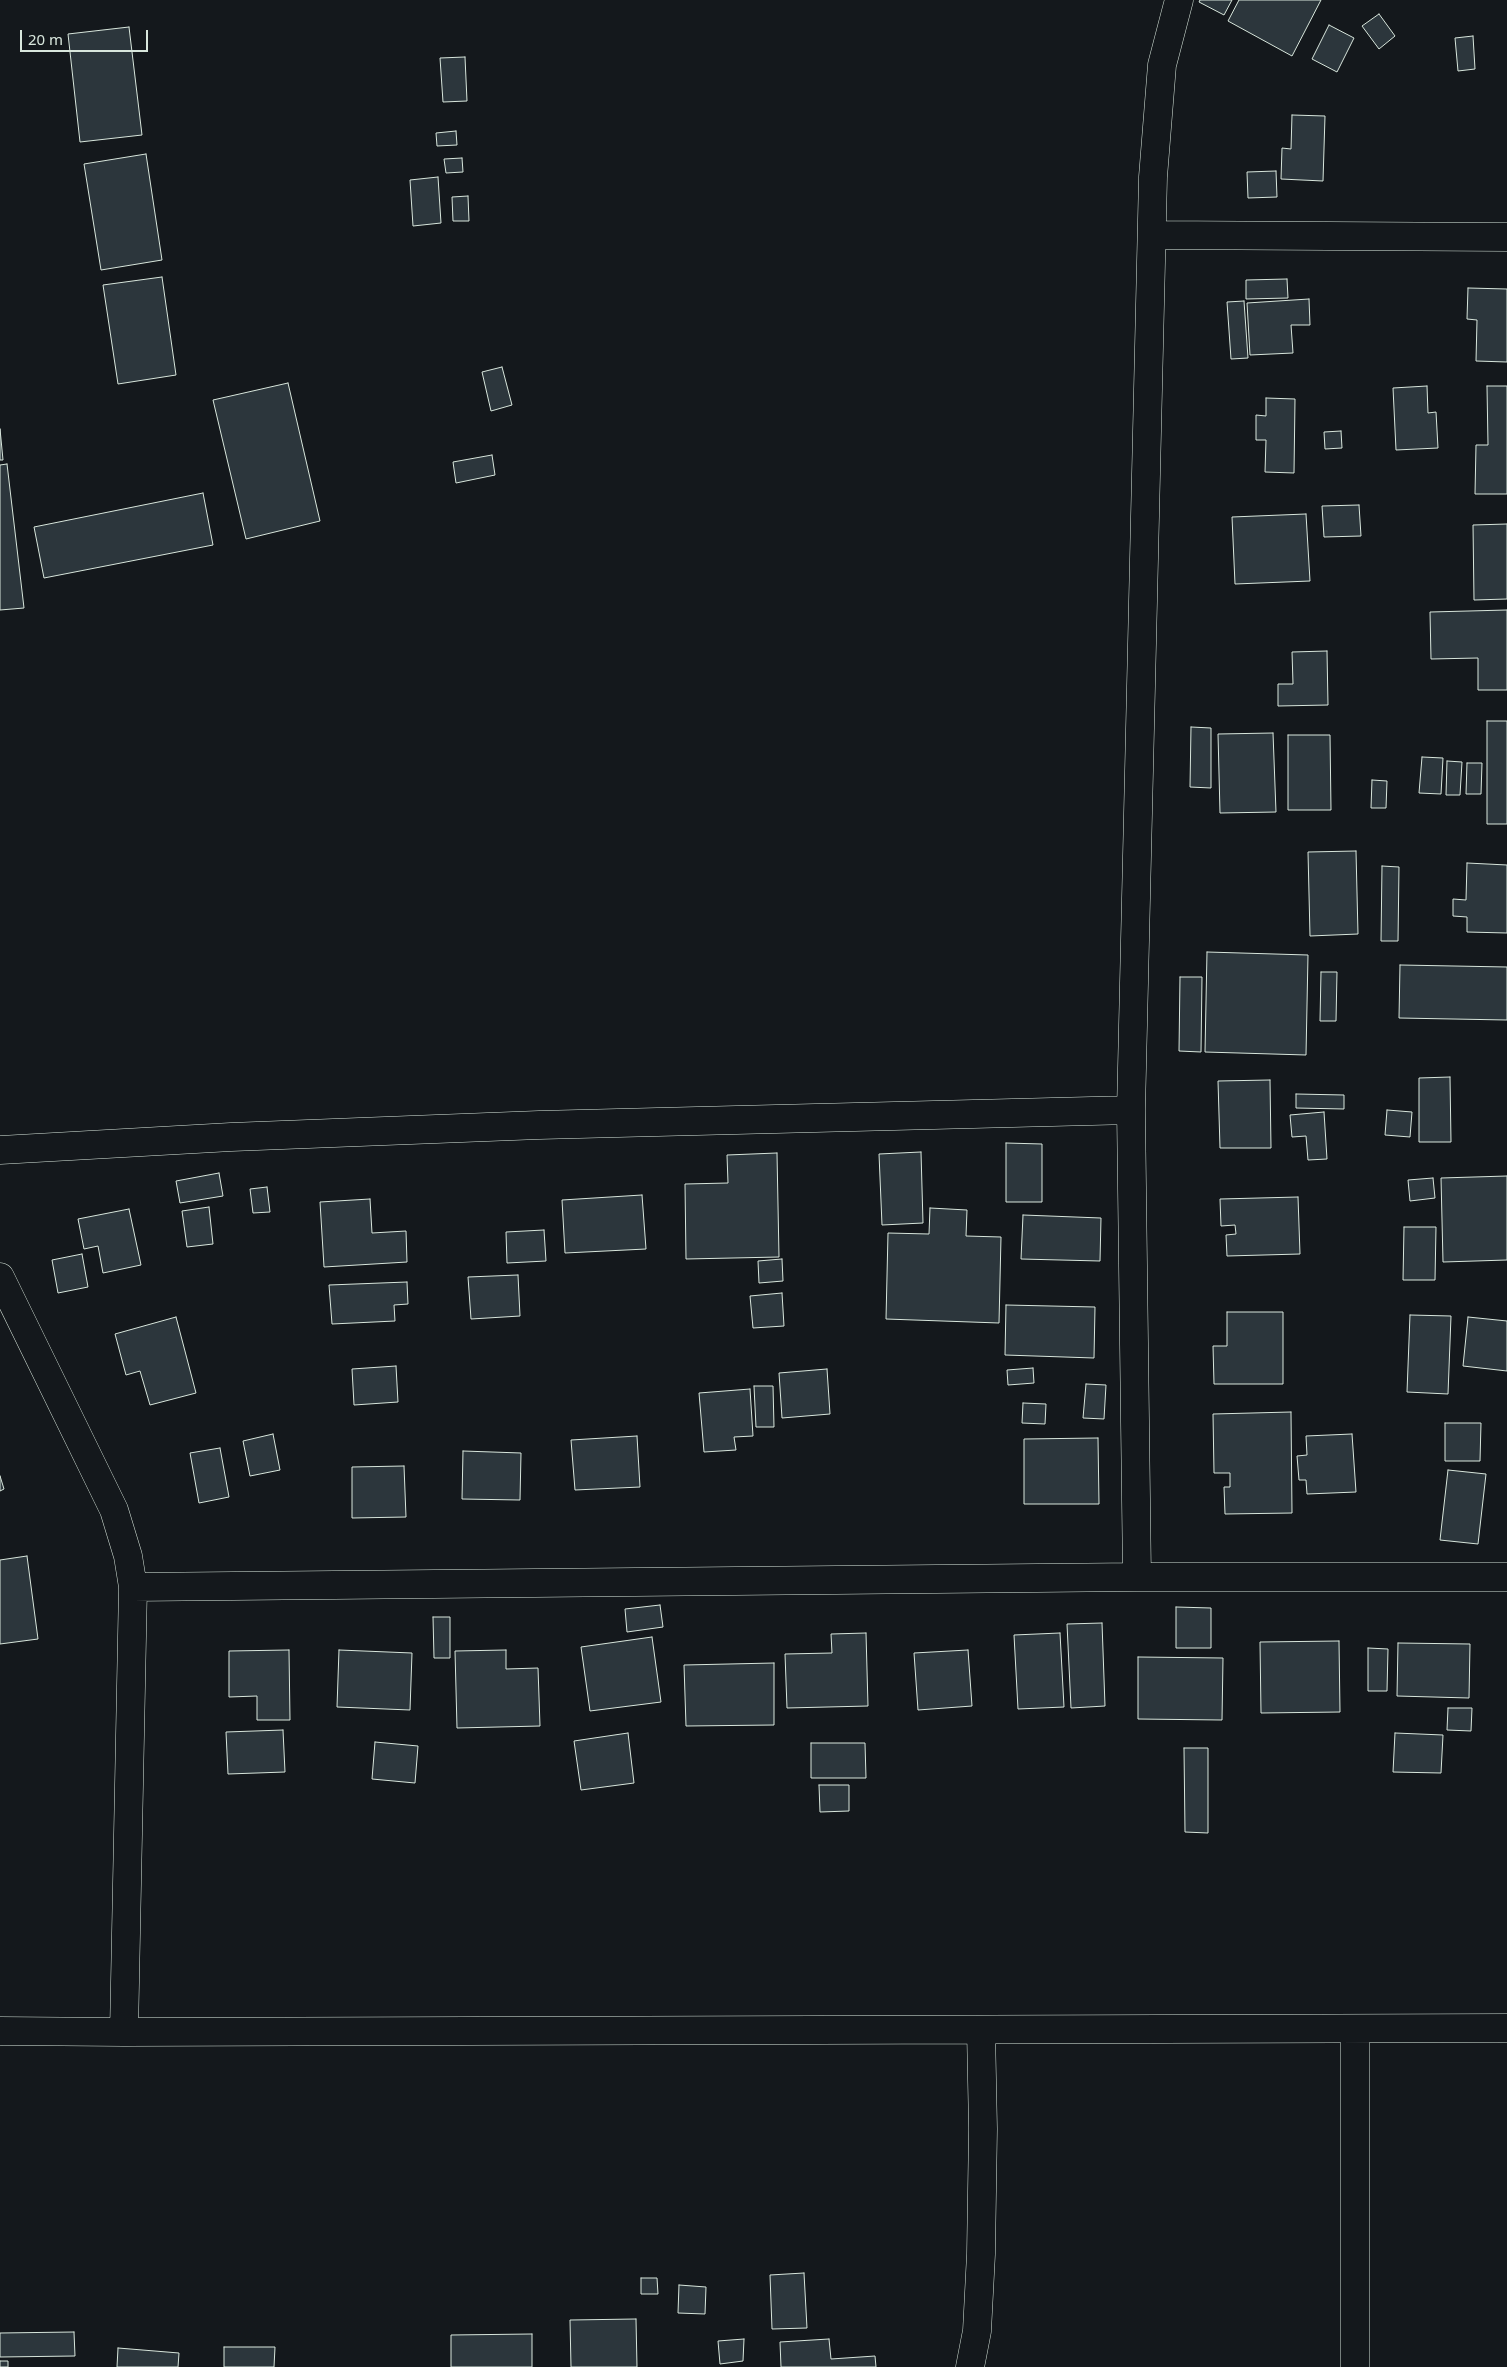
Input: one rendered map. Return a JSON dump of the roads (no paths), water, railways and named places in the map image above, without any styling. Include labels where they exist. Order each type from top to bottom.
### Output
[{"type":"street","points":[[1137,1577],[1131,1110],[1153,176],[1162,65],[1179,0]]},
{"type":"street","points":[[1152,235],[1507,237]]},
{"type":"street","points":[[0,1150],[231,1137],[539,1125],[1131,1110]]},
{"type":"street","points":[[0,1278],[114,1510],[128,1556],[134,1587],[124,2032]]},
{"type":"street","points":[[134,1587],[1137,1577],[1507,1577]]},
{"type":"street","points":[[1355,2028],[1355,2367]]},
{"type":"street","points":[[0,2031],[1507,2028]]},
{"type":"street","points":[[970,2367],[977,2331],[981,2254],[983,2129],[981,2030]]}]
